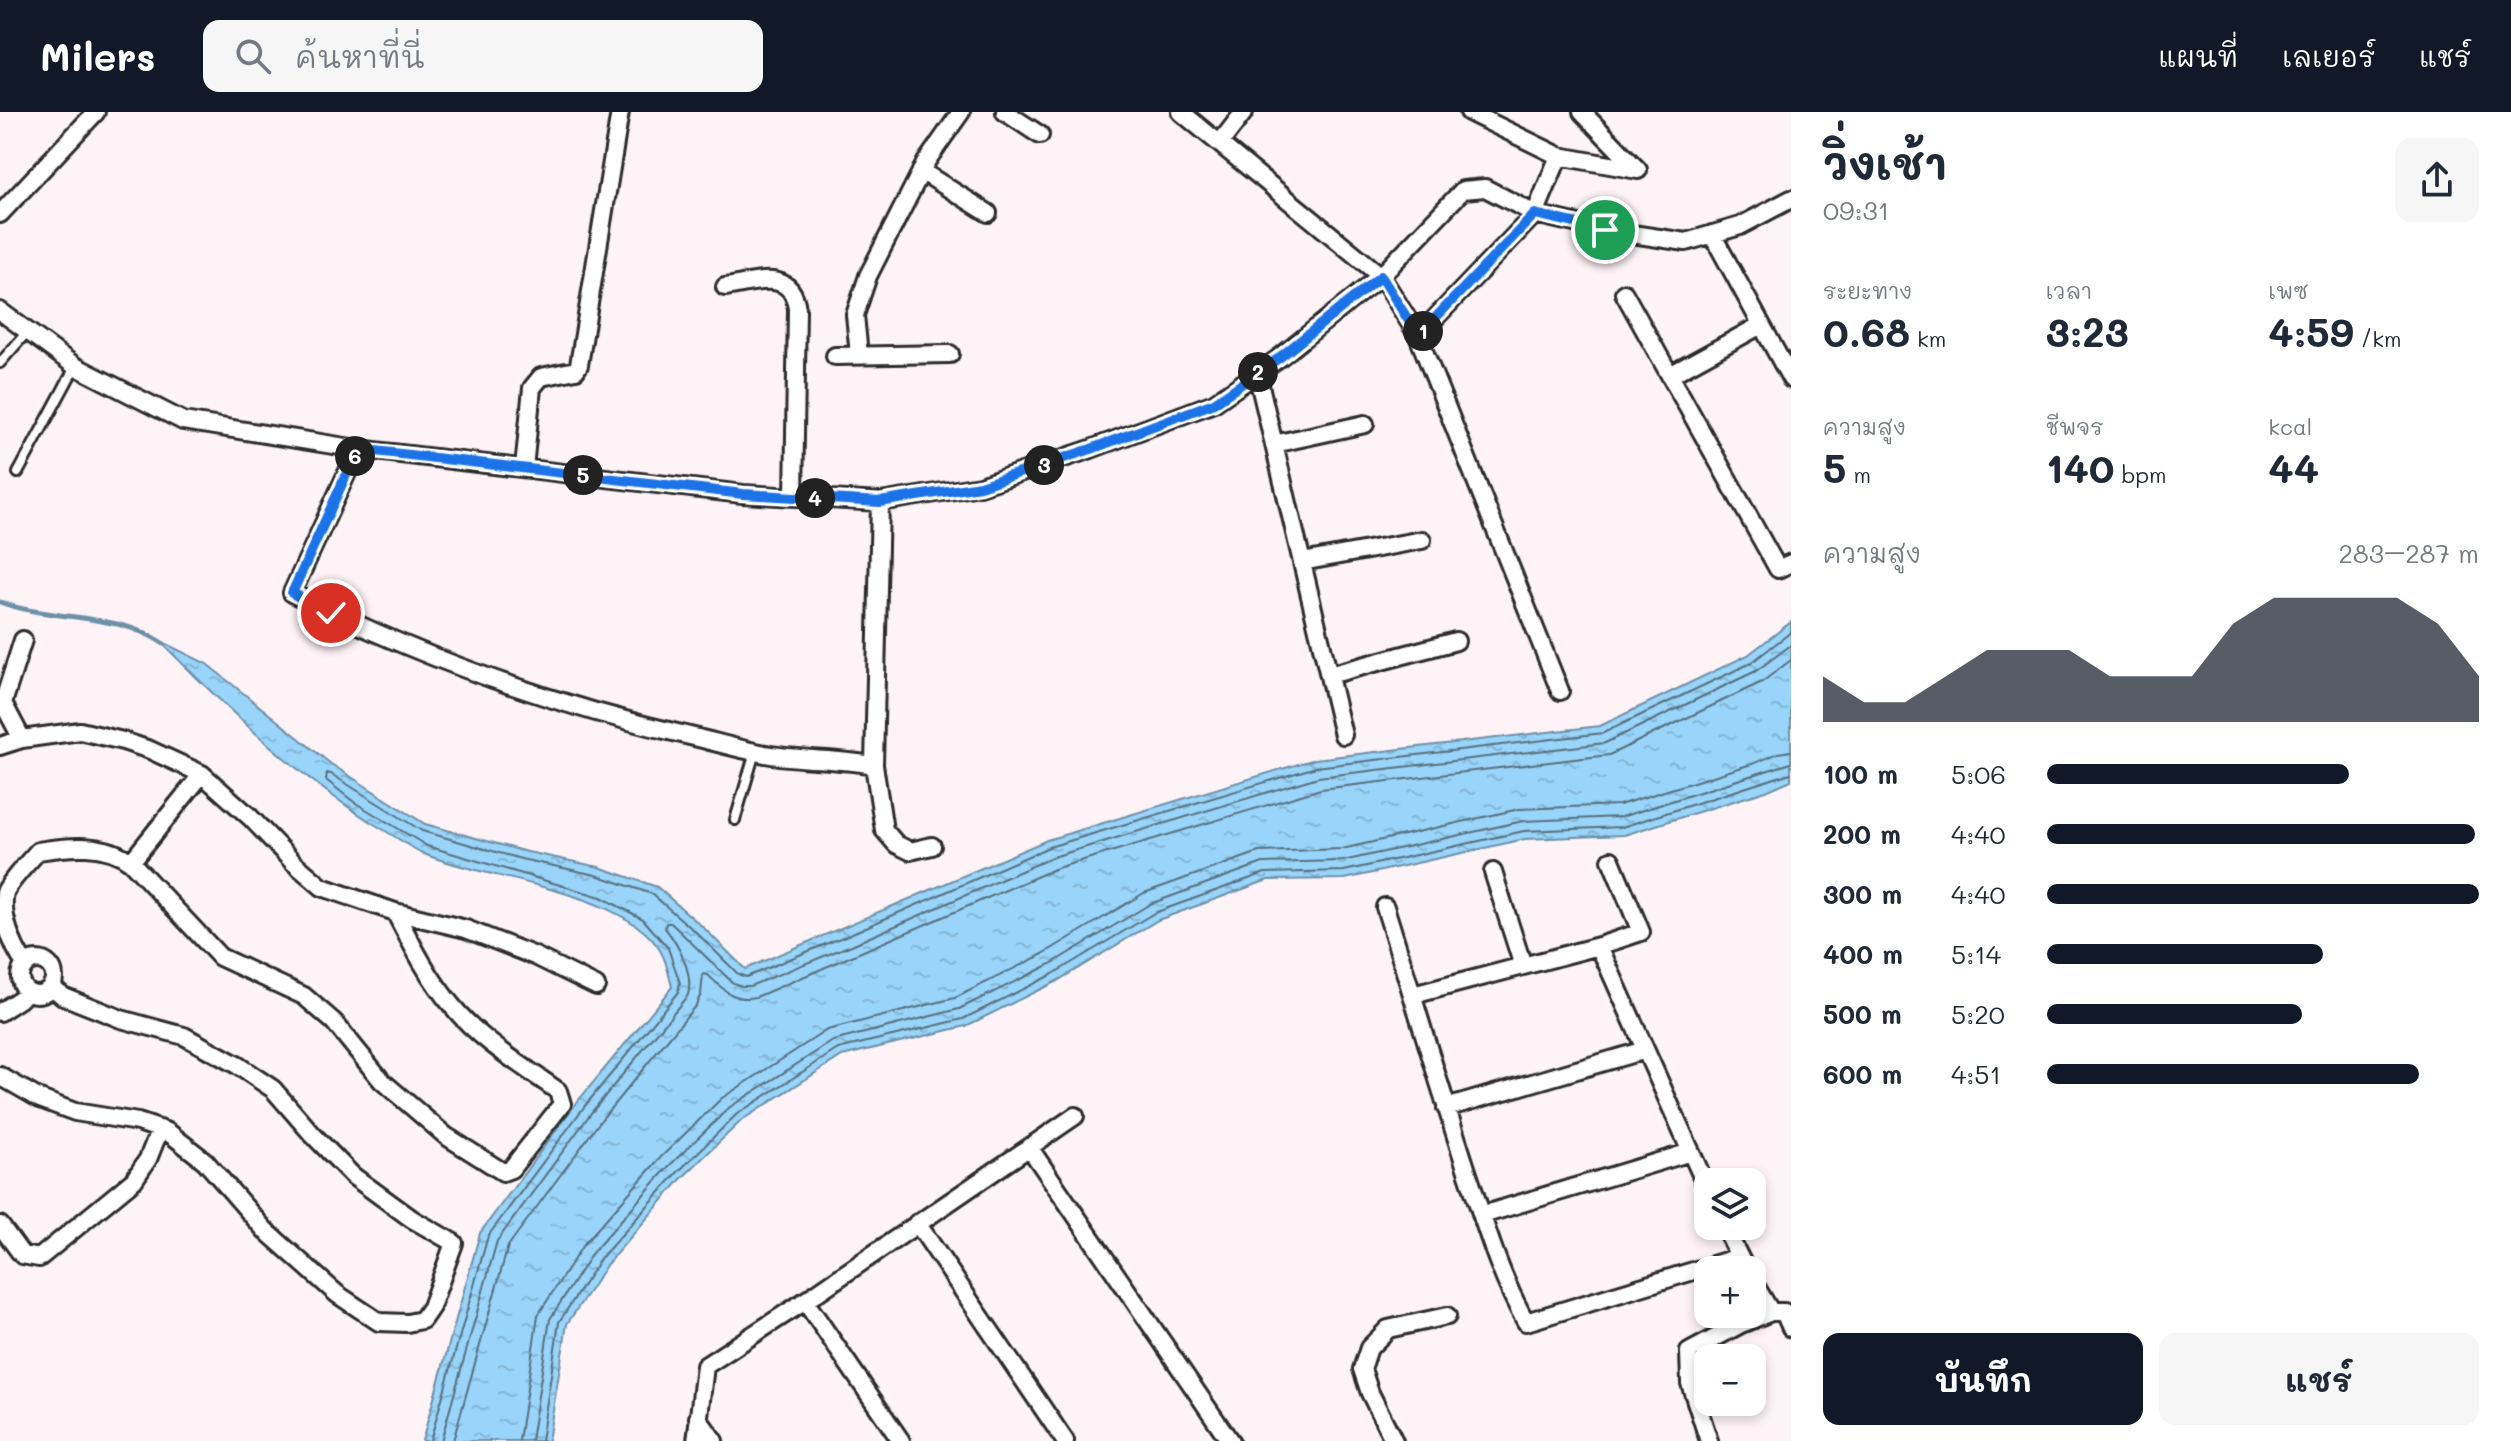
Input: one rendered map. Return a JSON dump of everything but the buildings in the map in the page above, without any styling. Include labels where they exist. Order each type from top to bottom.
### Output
[{"type":"street","points":[[0,214],[96,112]]},
{"type":"street","points":[[524,468],[532,388],[541,377],[576,370],[579,365],[620,112]]},
{"type":"street","points":[[859,355],[855,315],[864,289],[921,171],[961,112]]},
{"type":"street","points":[[1005,112],[1040,135]]},
{"type":"street","points":[[1181,112],[1381,276],[1418,336],[1560,691]]},
{"type":"street","points":[[1220,143],[1244,112]]},
{"type":"street","points":[[1469,112],[1559,156],[1638,170],[1582,112]]},
{"type":"street","points":[[1418,336],[1535,214],[1559,156]]},
{"type":"street","points":[[921,171],[988,213]]},
{"type":"street","points":[[0,311],[75,366],[183,421],[358,449],[743,494],[880,502],[980,486],[1214,403],[1381,276],[1463,190],[1485,188],[1535,214],[1605,230],[1686,242],[1740,226],[1791,199]]},
{"type":"street","points":[[1712,234],[1791,379]]},
{"type":"street","points":[[725,287],[776,281],[787,284],[795,293],[794,497]]},
{"type":"street","points":[[1624,293],[1778,569],[1791,563]]},
{"type":"street","points":[[1670,375],[1761,325]]},
{"type":"street","points":[[835,356],[950,354]]},
{"type":"street","points":[[1257,373],[1343,735]]},
{"type":"street","points":[[1274,444],[1365,424]]},
{"type":"street","points":[[358,449],[292,593],[428,654],[534,694],[630,723],[771,755],[874,765]]},
{"type":"street","points":[[880,502],[874,765],[884,830],[896,844],[910,851],[932,846]]},
{"type":"street","points":[[1302,562],[1422,540]]},
{"type":"street","points":[[22,739],[3,703],[23,640]]},
{"type":"street","points":[[1329,675],[1456,641]]},
{"type":"street","points":[[0,746],[22,739],[80,731],[150,750],[202,774],[322,887],[395,912],[466,929],[535,956],[596,986]]},
{"type":"street","points":[[131,862],[202,774]]},
{"type":"street","points":[[25,964],[11,944],[2,917],[3,894],[38,851],[73,846],[118,852],[220,957],[304,996],[334,1022],[382,1081],[446,1136],[503,1172],[511,1169],[562,1104],[562,1097],[558,1091],[490,1043],[453,1007],[428,971],[395,912]]},
{"type":"street","points":[[1413,995],[1641,932],[1611,860]]},
{"type":"street","points":[[1493,872],[1523,966]]},
{"type":"street","points":[[1385,907],[1482,1215],[1526,1322],[1694,1277]]},
{"type":"street","points":[[1599,946],[1698,1168]]},
{"type":"street","points":[[39,960],[48,964],[54,978],[45,992],[35,994],[22,986],[19,977],[25,964],[39,960]]},
{"type":"street","points":[[0,1076],[40,1099],[75,1112],[138,1122],[168,1132],[205,1161],[265,1230],[337,1294],[379,1322],[422,1320],[431,1307],[454,1243],[412,1219],[353,1176],[273,1089],[184,1036],[121,1019],[63,996],[51,986]]},
{"type":"street","points":[[0,1012],[27,991]]},
{"type":"street","points":[[1446,1108],[1645,1050]]},
{"type":"street","points":[[696,1441],[705,1366],[1075,1116]]},
{"type":"street","points":[[0,1225],[22,1255],[39,1258],[134,1180],[148,1159],[160,1129]]},
{"type":"street","points":[[1029,1147],[1230,1441]]},
{"type":"street","points":[[1482,1215],[1691,1152]]},
{"type":"street","points":[[917,1223],[1065,1441]]},
{"type":"street","points":[[1766,1294],[1782,1311],[1791,1328]]},
{"type":"street","points":[[805,1301],[901,1441]]},
{"type":"street","points":[[1709,1441],[1690,1383],[1689,1352],[1741,1324],[1782,1311]]},
{"type":"street","points":[[1394,1441],[1370,1393],[1362,1369],[1369,1348],[1388,1329],[1447,1316]]},
{"type":"street","points":[[698,1418],[714,1441]]},
{"type":"lane","points":[[0,363],[28,331]]},
{"type":"lane","points":[[18,473],[75,366]]},
{"type":"lane","points":[[735,820],[755,751]]},
{"type":"water","points":[[1791,622],[1791,780],[1766,791],[1624,835],[1525,839],[1345,879],[1268,880],[1158,920],[1057,981],[966,1026],[842,1056],[742,1120],[682,1178],[607,1264],[567,1324],[548,1441],[422,1441],[480,1233],[577,1102],[672,987],[663,956],[644,931],[619,915],[553,890],[424,854],[382,829],[322,788],[265,742],[160,641],[207,664],[331,764],[425,824],[523,851],[599,867],[657,887],[745,969],[1047,840],[1315,759],[1600,726],[1748,655]]},
{"type":"waterway","points":[[0,602],[126,626],[164,644]]},
{"type":"route","points":[[331,613],[292,593],[358,449],[743,494],[880,502],[980,486],[1214,403],[1279,358],[1381,276],[1418,336],[1535,214],[1605,230]]}]
